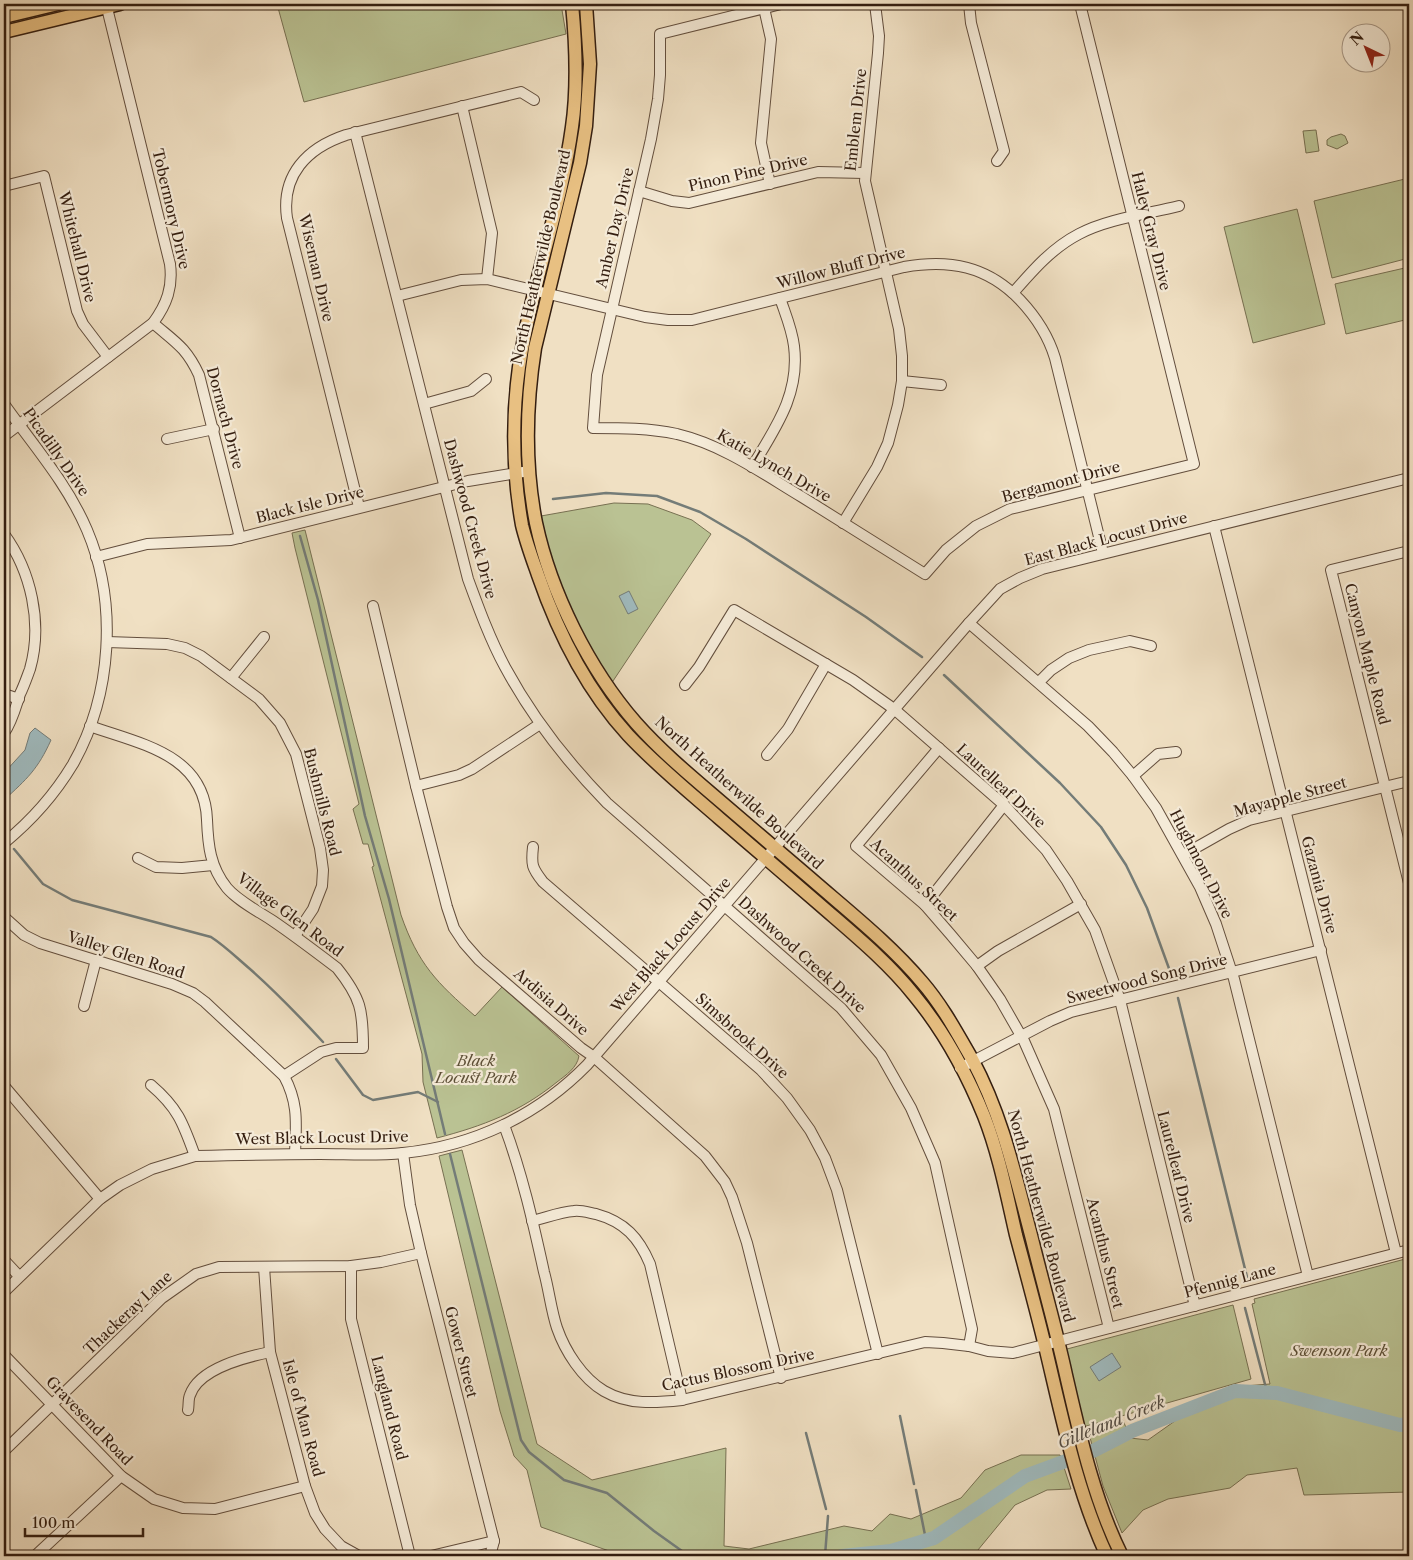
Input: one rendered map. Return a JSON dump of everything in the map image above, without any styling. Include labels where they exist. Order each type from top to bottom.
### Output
[{"type":"main road","points":[[4,17],[58,4]]},
{"type":"main road","points":[[4,32],[106,5],[120,4]]},
{"type":"main road","name":"North Heatherwilde Boulevard","points":[[572,4],[576,64],[573,124],[519,366],[516,398],[516,472],[522,524],[528,548],[543,591],[568,648],[594,691],[626,732],[670,776],[864,943],[912,991],[934,1021],[984,1117],[1001,1171],[1061,1419],[1081,1491],[1106,1556]]},
{"type":"main road","name":"North Heatherwilde Boulevard","points":[[586,4],[590,64],[586,126],[580,163],[535,348],[531,374],[530,471],[536,522],[541,544],[580,642],[605,683],[636,723],[774,848],[873,932],[922,982],[945,1013],[973,1061],[997,1112],[1014,1167],[1093,1482],[1122,1556]]},
{"type":"street","points":[[770,184],[760,143],[771,39],[764,8],[781,4]]},
{"type":"street","name":"Emblem Drive","points":[[843,523],[877,467],[888,443],[902,381],[899,329],[870,205],[865,173],[878,54],[879,36],[876,4]]},
{"type":"street","points":[[969,4],[971,24],[1004,151],[997,160]]},
{"type":"street","name":"Haley Gray Drive","points":[[1080,4],[1194,464]]},
{"type":"street","name":"Tobermory Drive","points":[[4,436],[153,322],[164,308],[170,288],[172,276],[170,264],[106,5]]},
{"type":"street","name":"Amber Day Drive","points":[[594,428],[597,375],[651,139],[658,99],[660,34],[764,8]]},
{"type":"street","name":"Wiseman Drive","points":[[359,507],[286,207],[288,188],[293,175],[305,158],[326,142],[355,132],[521,92],[534,100]]},
{"type":"street","points":[[462,106],[492,233],[487,279]]},
{"type":"street","name":"Dashwood Creek Drive","points":[[355,132],[468,579],[484,621],[505,666],[540,724],[579,774],[607,803],[841,1008],[881,1055],[903,1094],[935,1163],[972,1329],[969,1346]]},
{"type":"street","name":"Pinon Pine Drive","points":[[639,191],[672,201],[689,203],[818,172],[865,173]]},
{"type":"street","name":"Whitehall Drive","points":[[4,186],[44,176],[77,312],[83,324],[108,357]]},
{"type":"street","points":[[1013,293],[1035,267],[1050,253],[1079,233],[1107,223],[1178,206]]},
{"type":"street","name":"Willow Bluff Drive","points":[[397,296],[462,280],[487,279],[611,309],[668,320],[692,320],[886,271],[926,263],[948,264],[969,268],[990,276],[1013,293],[1037,318],[1048,337],[1055,358],[1086,489],[1104,553]]},
{"type":"street","points":[[752,467],[786,409],[792,388],[795,366],[794,345],[780,298]]},
{"type":"street","name":"Dornach Drive","points":[[153,322],[180,344],[191,357],[199,375],[240,538]]},
{"type":"street","points":[[424,404],[471,391],[486,379]]},
{"type":"street","points":[[902,381],[941,385]]},
{"type":"street","name":"Picadilly Drive","points":[[4,404],[54,471],[73,500],[87,530],[96,557],[105,599],[107,642],[100,692],[90,726],[73,763],[60,784],[33,816],[4,843]]},
{"type":"street","name":"Katie Lynch Drive","points":[[594,428],[636,428],[678,435],[718,448],[925,574]]},
{"type":"street","points":[[167,439],[214,429]]},
{"type":"street","name":"Bergamont Drive","points":[[925,574],[946,550],[960,538],[976,526],[1010,509],[1194,464]]},
{"type":"street","name":"Black Isle Drive","points":[[96,557],[147,544],[210,542],[240,538],[444,487],[516,472],[530,471]]},
{"type":"street","name":"East Black Locust Drive","points":[[774,848],[969,623],[1000,590],[1020,578],[1042,569],[1104,553],[1409,478]]},
{"type":"street","name":"Gazania Drive","points":[[1214,526],[1284,812],[1321,950],[1396,1253]]},
{"type":"street","points":[[4,534],[16,552],[23,568],[33,602],[34,644],[30,668],[4,732]]},
{"type":"street","name":"Canyon Maple Road","points":[[1409,551],[1331,570],[1409,883]]},
{"type":"street","name":"Ardisia Drive","points":[[373,606],[446,907],[454,928],[479,960],[581,1048],[594,1057],[705,1156],[724,1182],[732,1197],[747,1243],[781,1378]]},
{"type":"street","name":"Laurelleaf Drive","points":[[685,685],[699,667],[734,610],[853,680],[894,709],[1004,805],[1046,850],[1081,904],[1101,944],[1120,1000],[1195,1306]]},
{"type":"street","name":"Hughmont Drive","points":[[969,623],[1088,726],[1133,776],[1156,808],[1200,887],[1216,924],[1233,973],[1308,1276]]},
{"type":"street","points":[[231,678],[264,637]]},
{"type":"street","points":[[1039,682],[1051,670],[1068,658],[1089,650],[1130,641],[1151,646]]},
{"type":"street","name":"Bushmills Road","points":[[107,642],[167,644],[185,648],[201,656],[259,700],[280,723],[296,754],[324,870],[322,886],[313,909],[295,936]]},
{"type":"street","points":[[767,754],[788,729],[826,664]]},
{"type":"street","points":[[4,694],[19,699]]},
{"type":"street","points":[[416,786],[460,775],[540,724]]},
{"type":"street","name":"Village Glen Road","points":[[90,726],[161,752],[177,760],[189,771],[199,785],[204,797],[207,813],[208,844],[213,865],[228,889],[337,968],[358,998],[363,1022],[363,1048],[336,1048],[321,1052],[284,1076]]},
{"type":"street","name":"Acanthus Street","points":[[939,748],[856,846],[924,905],[977,966],[1000,999],[1021,1036],[1054,1109],[1109,1328]]},
{"type":"street","points":[[1133,776],[1158,754],[1176,752]]},
{"type":"street","name":"Mayapple Street","points":[[1183,855],[1249,820],[1385,786],[1409,782]]},
{"type":"street","points":[[924,905],[1004,805]]},
{"type":"street","name":"Simsbrook Drive","points":[[533,847],[531,862],[534,870],[543,882],[761,1070],[787,1098],[810,1130],[825,1158],[838,1190],[878,1354]]},
{"type":"street","name":"West Black Locust Drive","points":[[4,1292],[100,1199],[120,1185],[152,1169],[195,1156],[403,1153],[440,1147],[504,1125],[537,1108],[569,1084],[594,1057],[774,848]]},
{"type":"street","points":[[138,858],[156,867],[182,868],[213,865]]},
{"type":"street","points":[[977,966],[998,951],[1081,904]]},
{"type":"street","name":"Valley Glen Road","points":[[4,917],[24,935],[40,943],[172,984],[193,993],[212,1008],[284,1076],[295,1103],[297,1116],[295,1154]]},
{"type":"street","name":"Sweetwood Song Drive","points":[[960,1068],[1071,1012],[1321,950]]},
{"type":"street","points":[[84,1006],[96,960]]},
{"type":"street","points":[[151,1085],[178,1114],[195,1156]]},
{"type":"street","points":[[4,1086],[100,1199]]},
{"type":"street","name":"Cactus Blossom Drive","points":[[504,1125],[517,1158],[557,1328],[573,1360],[588,1377],[604,1391],[627,1400],[652,1404],[682,1400],[781,1378],[925,1342],[969,1346],[988,1352],[1013,1353],[1058,1341]]},
{"type":"street","name":"Gower Street","points":[[403,1153],[410,1205],[421,1253],[494,1541],[490,1556]]},
{"type":"street","points":[[532,1221],[574,1210],[592,1213],[610,1218],[626,1228],[642,1245],[650,1264],[682,1400]]},
{"type":"street","name":"Pfennig Lane","points":[[1058,1341],[1409,1250]]},
{"type":"street","name":"Thackeray Lane","points":[[4,1451],[162,1298],[179,1284],[196,1274],[219,1267],[351,1266],[381,1262],[421,1253]]},
{"type":"street","points":[[4,1260],[20,1276]]},
{"type":"street","name":"Langland Road","points":[[351,1266],[351,1319],[410,1556]]},
{"type":"street","name":"Isle of Man Road","points":[[264,1267],[270,1352],[305,1486],[315,1512],[325,1529],[341,1546],[359,1556]]},
{"type":"street","points":[[188,1410],[190,1394],[198,1382],[216,1369],[240,1359],[270,1352]]},
{"type":"street","name":"Gravesend Road","points":[[4,1355],[121,1476],[154,1499],[183,1508],[215,1509],[305,1486]]},
{"type":"street","points":[[35,1556],[121,1476]]},
{"type":"street","points":[[431,1556],[494,1541]]},
{"type":"green space","points":[[277,4],[561,4],[566,34],[304,102]]},
{"type":"green space","points":[[1316,130],[1319,151],[1306,153],[1303,131]]},
{"type":"green space","points":[[1341,134],[1345,136],[1348,143],[1337,149],[1327,145],[1327,140]]},
{"type":"green space","points":[[1409,178],[1409,258],[1332,278],[1314,201]]},
{"type":"green space","points":[[1297,209],[1325,324],[1253,343],[1224,227]]},
{"type":"green space","points":[[1409,267],[1409,319],[1346,334],[1335,284]]},
{"type":"green space","points":[[614,503],[648,504],[692,520],[711,534],[611,684],[585,640],[559,585],[541,516]]},
{"type":"green space","name":"Black Locust Park","points":[[305,530],[401,915],[414,947],[430,972],[475,1016],[502,987],[579,1056],[574,1068],[529,1102],[485,1123],[437,1138],[423,1082],[422,1054],[372,867],[374,866],[368,844],[363,844],[353,809],[359,804],[295,548],[292,533]]},
{"type":"green space","points":[[462,1150],[537,1444],[592,1480],[726,1448],[724,1546],[749,1549],[844,1526],[872,1531],[890,1514],[911,1519],[961,1498],[985,1470],[1021,1455],[1060,1455],[1071,1489],[1047,1490],[1015,1505],[973,1556],[612,1556],[612,1552],[541,1527],[527,1470],[514,1456],[500,1411],[439,1156]]},
{"type":"green space","name":"Swenson Park","points":[[1409,1258],[1409,1492],[1304,1495],[1297,1468],[1247,1475],[1230,1488],[1168,1499],[1143,1510],[1122,1533],[1103,1486],[1088,1430],[1123,1420],[1130,1438],[1148,1440],[1206,1399],[1244,1386],[1270,1384],[1252,1304],[1255,1303],[1254,1299]]},
{"type":"green space","points":[[1233,1305],[1251,1379],[1083,1427],[1065,1350]]},
{"type":"water","points":[[629,591],[638,609],[628,614],[619,596]]},
{"type":"water","points":[[35,728],[51,740],[31,773],[4,800],[4,773],[25,750],[30,733]]},
{"type":"water","points":[[1112,1353],[1121,1367],[1099,1381],[1090,1367]]},
{"type":"waterway","points":[[553,499],[606,493],[657,496],[700,512],[746,539],[866,617],[922,657]]},
{"type":"waterway","points":[[300,536],[318,600],[365,816],[389,899],[445,1134]]},
{"type":"waterway","points":[[944,675],[1060,783],[1101,827],[1126,865],[1147,908],[1171,974]]},
{"type":"waterway","points":[[14,849],[43,884],[72,900],[211,937],[231,952],[269,987],[323,1042]]},
{"type":"waterway","points":[[1178,998],[1247,1277]]},
{"type":"waterway","points":[[336,1059],[363,1095],[373,1100],[418,1092],[438,1102]]},
{"type":"waterway","points":[[450,1154],[521,1440],[529,1452],[564,1480],[607,1493],[689,1556]]},
{"type":"waterway","points":[[1245,1308],[1267,1392]]},
{"type":"waterway","name":"Gilleland Creek","points":[[842,1556],[891,1551],[934,1538],[1025,1476],[1093,1451],[1132,1431],[1235,1391],[1277,1393],[1400,1425],[1409,1424]]},
{"type":"waterway","points":[[900,1416],[914,1484]]},
{"type":"waterway","points":[[806,1433],[826,1509]]},
{"type":"waterway","points":[[916,1490],[926,1540]]},
{"type":"waterway","points":[[825,1556],[828,1516]]}]
